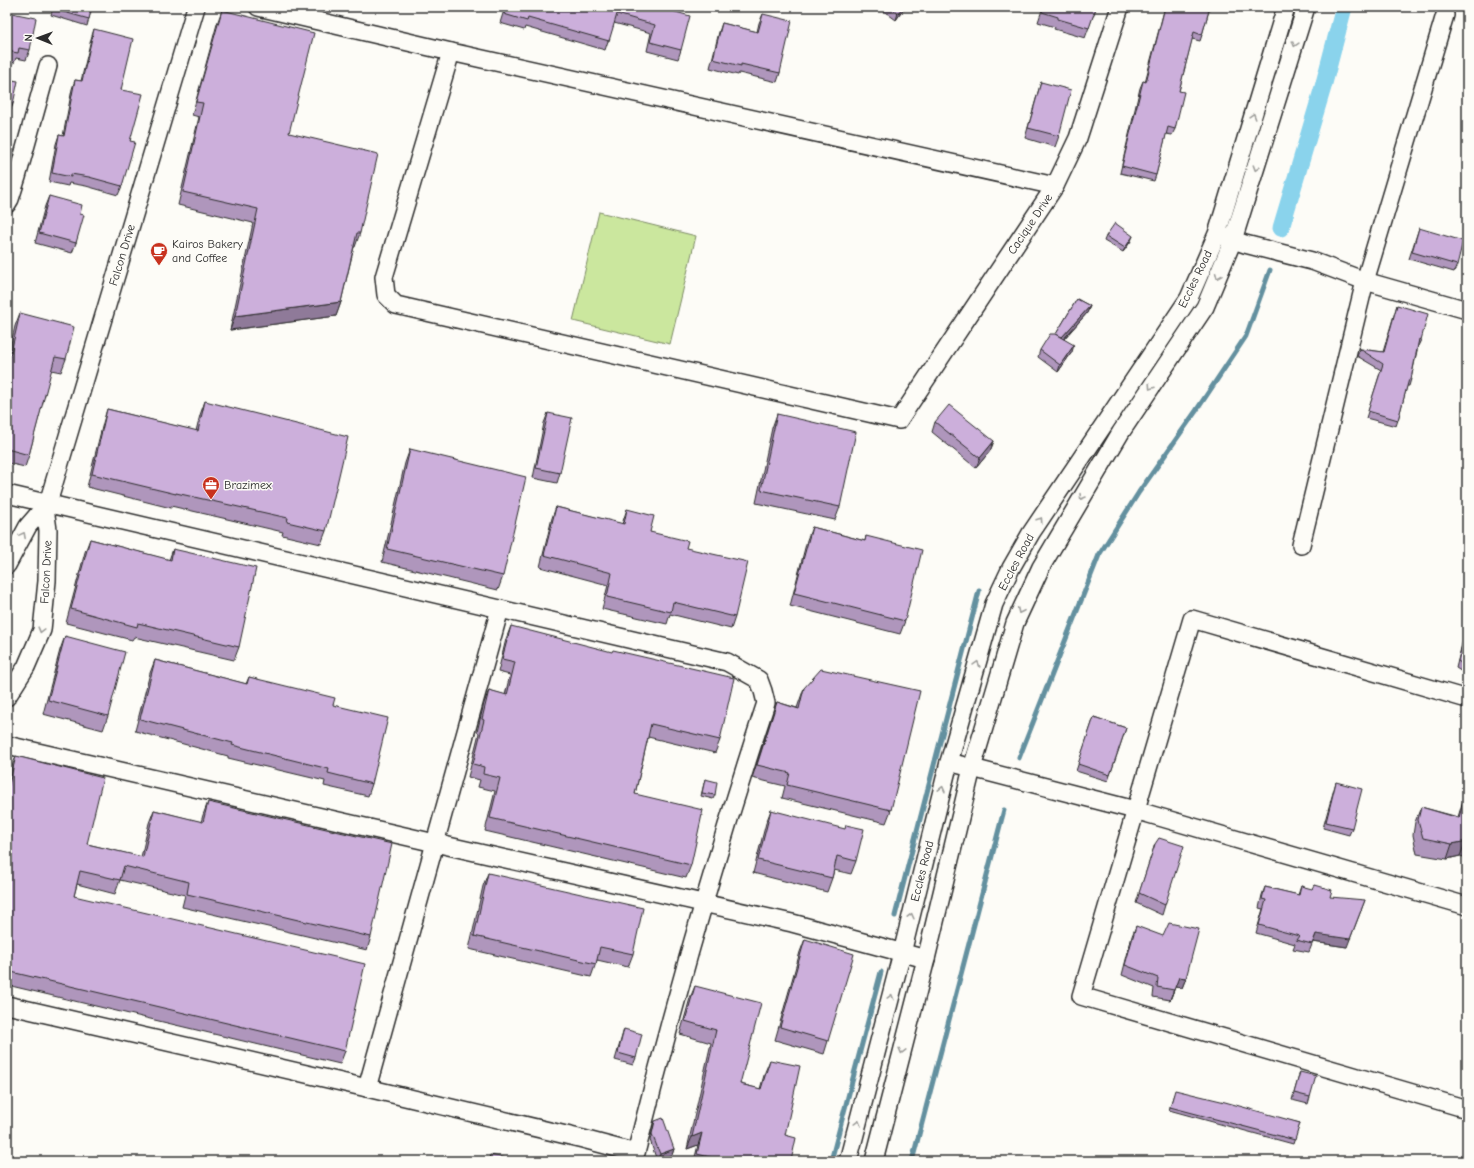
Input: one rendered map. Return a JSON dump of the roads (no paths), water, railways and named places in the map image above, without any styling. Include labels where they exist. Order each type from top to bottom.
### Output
[{"type":"street","name":"Falcon Drive","points":[[7,697],[26,667],[42,630],[47,581],[48,530],[46,505],[196,7]]},
{"type":"street","points":[[258,7],[451,52],[1055,186]]},
{"type":"street","name":"Cacique Drive","points":[[451,52],[384,277],[386,295],[396,305],[899,420],[1055,186],[1078,138],[1120,7]]},
{"type":"street","name":"Eccles Road","points":[[848,1161],[902,954],[949,762],[994,604],[1011,568],[1031,533],[1189,298],[1217,234],[1286,7]]},
{"type":"street","name":"Eccles Road","points":[[874,1161],[926,959],[972,768],[1015,623],[1040,567],[1121,432],[1205,307],[1233,240],[1306,7]]},
{"type":"street","points":[[1302,545],[1365,281],[1445,15]]},
{"type":"street","points":[[7,204],[17,177],[48,66]]},
{"type":"street","points":[[1217,234],[1233,240],[1312,261],[1365,281],[1467,310]]},
{"type":"street","points":[[7,494],[46,505],[727,662],[759,680],[766,703],[742,775],[704,903],[636,1153],[367,1088],[7,1005]]},
{"type":"street","name":"Falcon Drive","points":[[7,565],[28,526],[46,505]]},
{"type":"street","points":[[367,1088],[500,609]]},
{"type":"street","points":[[1467,699],[1192,619],[1081,996],[1467,1109]]},
{"type":"street","points":[[7,745],[792,923],[902,954],[926,959]]},
{"type":"street","points":[[949,762],[1135,810],[1467,906]]},
{"type":"waterway","points":[[1281,228],[1323,87],[1344,7]]},
{"type":"waterway","points":[[1019,758],[1099,555],[1139,492],[1246,336],[1270,270]]},
{"type":"waterway","points":[[895,916],[979,591]]},
{"type":"waterway","points":[[912,1161],[1004,810]]},
{"type":"waterway","points":[[831,1161],[881,972]]},
{"type":"place","name":"Kairos Bakery and Coffee","points":[[159,266]]},
{"type":"place","name":"Brazimex","points":[[211,500]]}]
